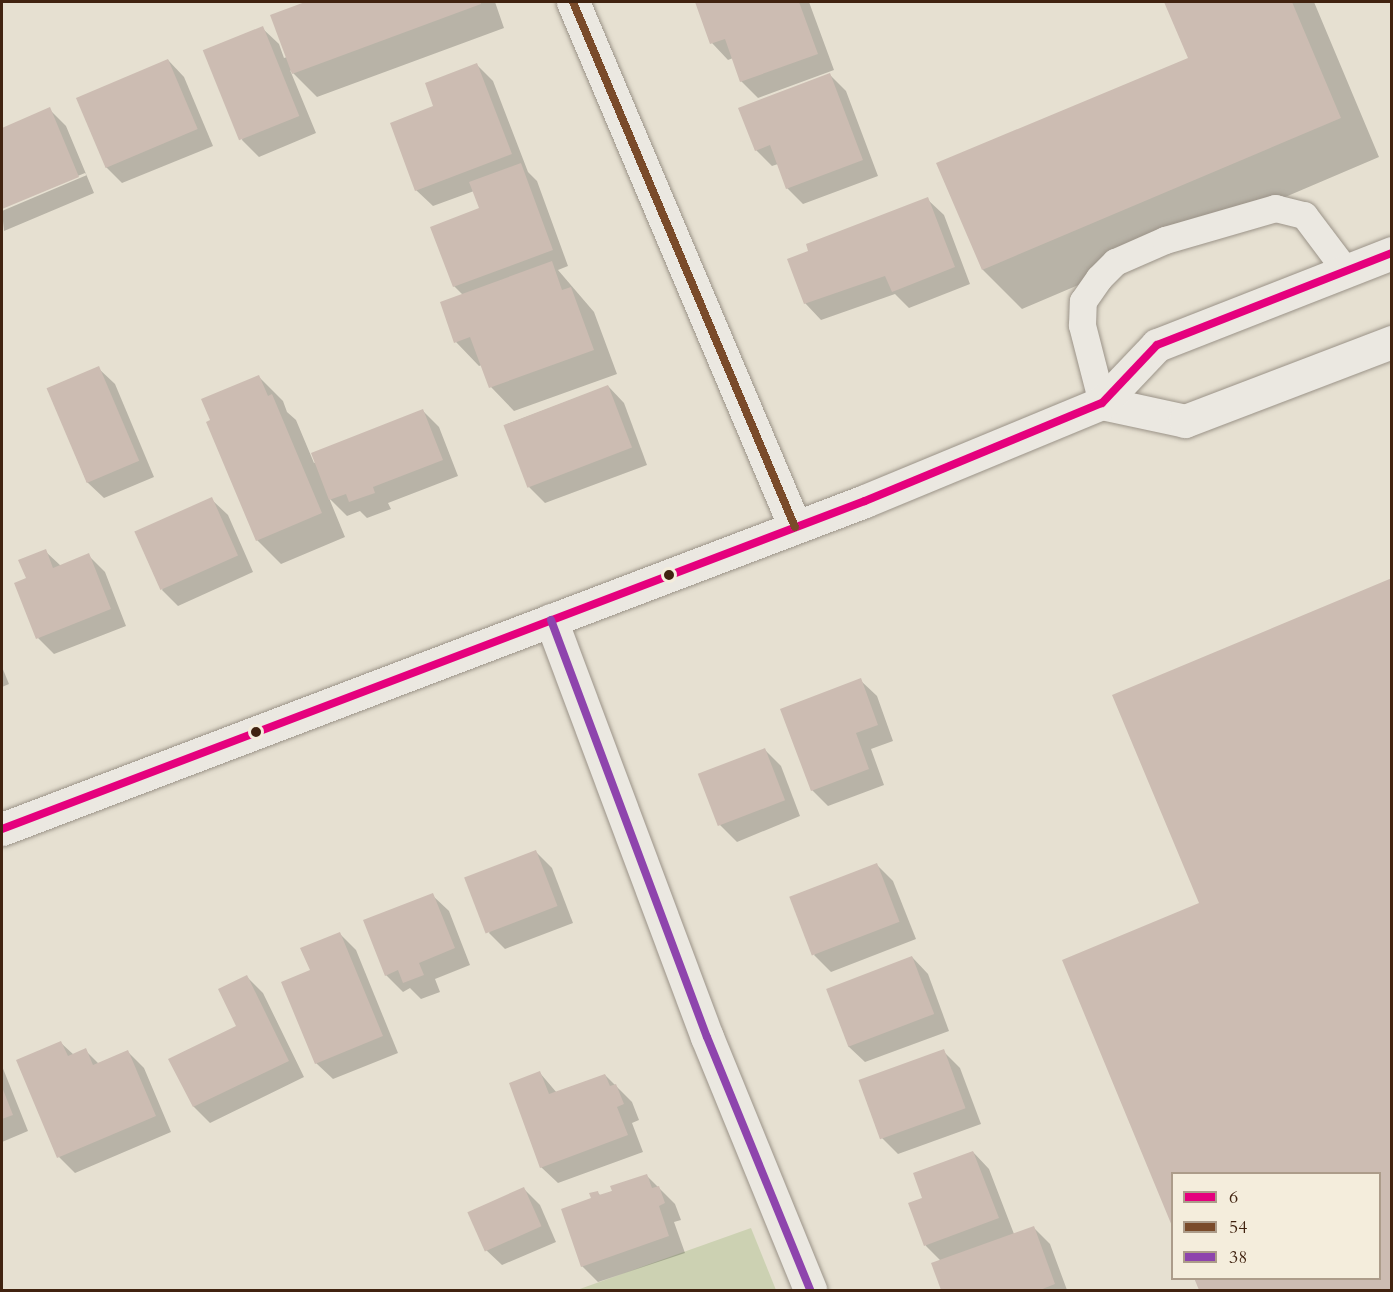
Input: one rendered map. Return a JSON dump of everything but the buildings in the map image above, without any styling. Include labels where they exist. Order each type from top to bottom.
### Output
[{"type":"main road","points":[[573,2],[795,527]]},
{"type":"main road","points":[[2,829],[865,501],[1102,403],[1157,345],[1392,253]]},
{"type":"main road","points":[[1102,403],[1185,421],[1392,342]]},
{"type":"main road","points":[[551,620],[706,1037],[810,1290]]},
{"type":"lane","points":[[1102,403],[1082,325],[1083,301],[1099,278],[1115,262],[1165,240],[1275,208],[1304,215],[1346,271]]},
{"type":"green space","points":[[751,1228],[776,1290],[577,1290]]},
{"type":"transit line","name":"54","points":[[573,2],[795,527]]},
{"type":"transit line","name":"6","points":[[2,829],[865,501],[1102,403],[1157,345],[1392,253]]},
{"type":"transit line","name":"38","points":[[551,620],[707,1037],[810,1290]]}]
